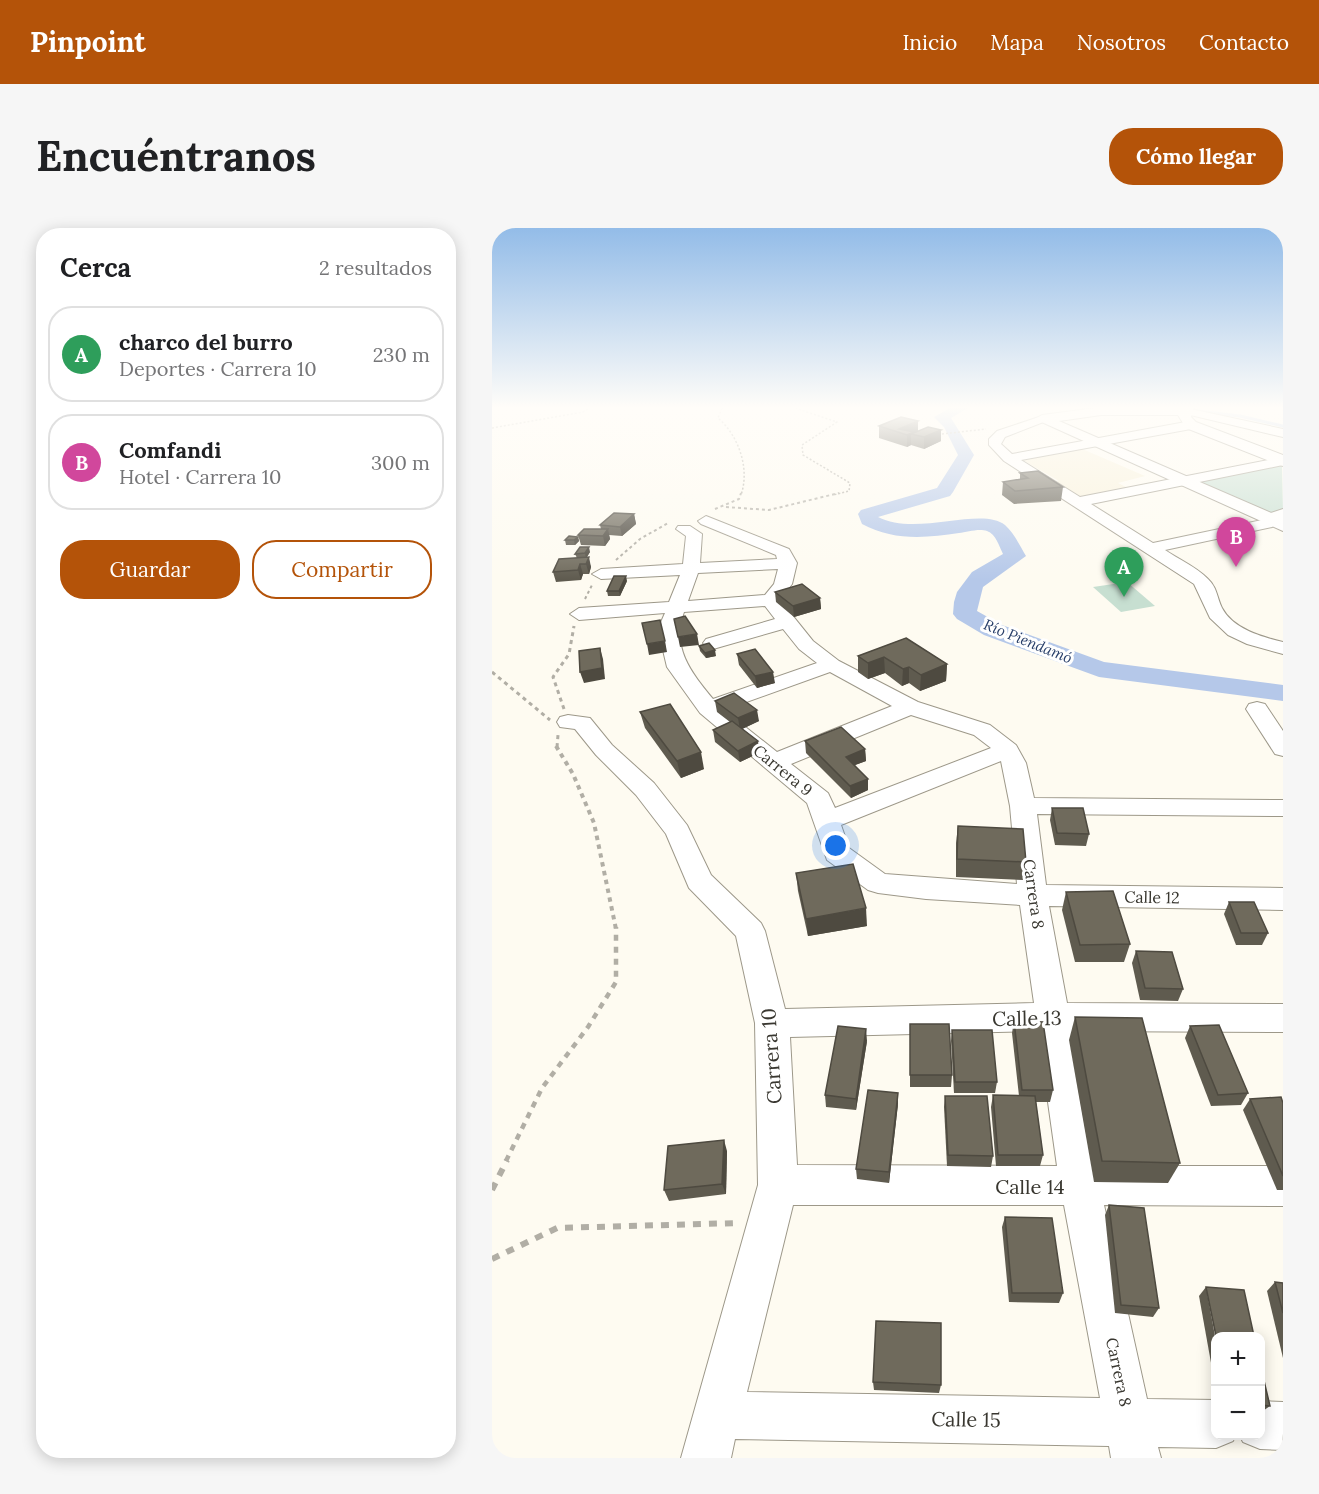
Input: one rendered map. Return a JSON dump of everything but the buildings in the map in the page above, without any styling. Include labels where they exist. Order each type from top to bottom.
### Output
[{"type":"main road","points":[[1145,465],[1279,519]]},
{"type":"street","points":[[1020,465],[1205,584],[1219,617],[1251,640],[1283,648]]},
{"type":"street","points":[[1076,502],[1262,465]]},
{"type":"street","points":[[700,517],[783,552],[789,563],[777,611],[713,643]]},
{"type":"street","name":"Carrera 9","points":[[700,517],[694,534],[692,568],[668,629],[677,667],[708,708],[819,799],[837,854],[878,883]]},
{"type":"street","points":[[1152,548],[1267,524],[1279,519]]},
{"type":"street","points":[[601,574],[789,563]]},
{"type":"street","points":[[579,614],[677,607],[777,611],[806,645],[832,665],[910,707],[982,730],[1008,750]]},
{"type":"street","points":[[708,708],[832,665]]},
{"type":"street","points":[[774,762],[910,707]]},
{"type":"street","points":[[1257,709],[1279,737]]},
{"type":"street","name":"Carrera 10","points":[[564,725],[582,723],[604,750],[645,789],[678,831],[699,881],[750,931],[772,1023],[778,1185],[711,1436]]},
{"type":"street","points":[[827,821],[1008,750]]},
{"type":"street","name":"Carrera 8","points":[[1008,750],[1014,763],[1023,806],[1033,895],[1080,1186],[1132,1440]]},
{"type":"street","points":[[1023,806],[1283,808]]},
{"type":"street","name":"Calle 12","points":[[878,883],[926,889],[1033,895],[1283,899]]},
{"type":"street","name":"Calle 13","points":[[772,1023],[1053,1017],[1283,1017]]},
{"type":"street","name":"Calle 14","points":[[778,1185],[1283,1186]]},
{"type":"street","name":"Calle 15","points":[[711,1436],[1132,1440],[1211,1425]]},
{"type":"street","points":[[1265,1425],[1283,1426]]},
{"type":"path","points":[[700,517],[739,499],[745,475],[744,465]]},
{"type":"path","points":[[492,1190],[542,1088],[588,1027],[616,981],[617,934],[594,823],[573,774],[556,746],[564,725],[552,677],[569,654],[579,614],[587,594],[601,574],[628,547],[656,528],[700,517],[769,510],[849,491],[850,483],[820,465]]},
{"type":"path","points":[[492,672],[564,725]]},
{"type":"path","points":[[492,1259],[557,1228],[769,1222]]},
{"type":"shaded area","points":[[1032,465],[1120,465],[1145,476],[1118,483],[1128,488],[1078,498],[1054,482],[1059,481]]},
{"type":"green space","points":[[1282,465],[1283,511],[1270,515],[1197,483]]},
{"type":"green space","points":[[1127,582],[1155,606],[1121,612],[1093,587]]},
{"type":"waterway","name":"Río Piendamó","points":[[960,465],[944,492],[868,514],[869,520],[901,531],[925,531],[981,524],[993,526],[1000,531],[1015,556],[987,571],[973,584],[966,602],[965,614],[993,630],[1099,669],[1283,693]]},
{"type":"place","name":"Comfandi","points":[[1236,567]]},
{"type":"place","name":"charco del burro","points":[[1124,597]]}]
